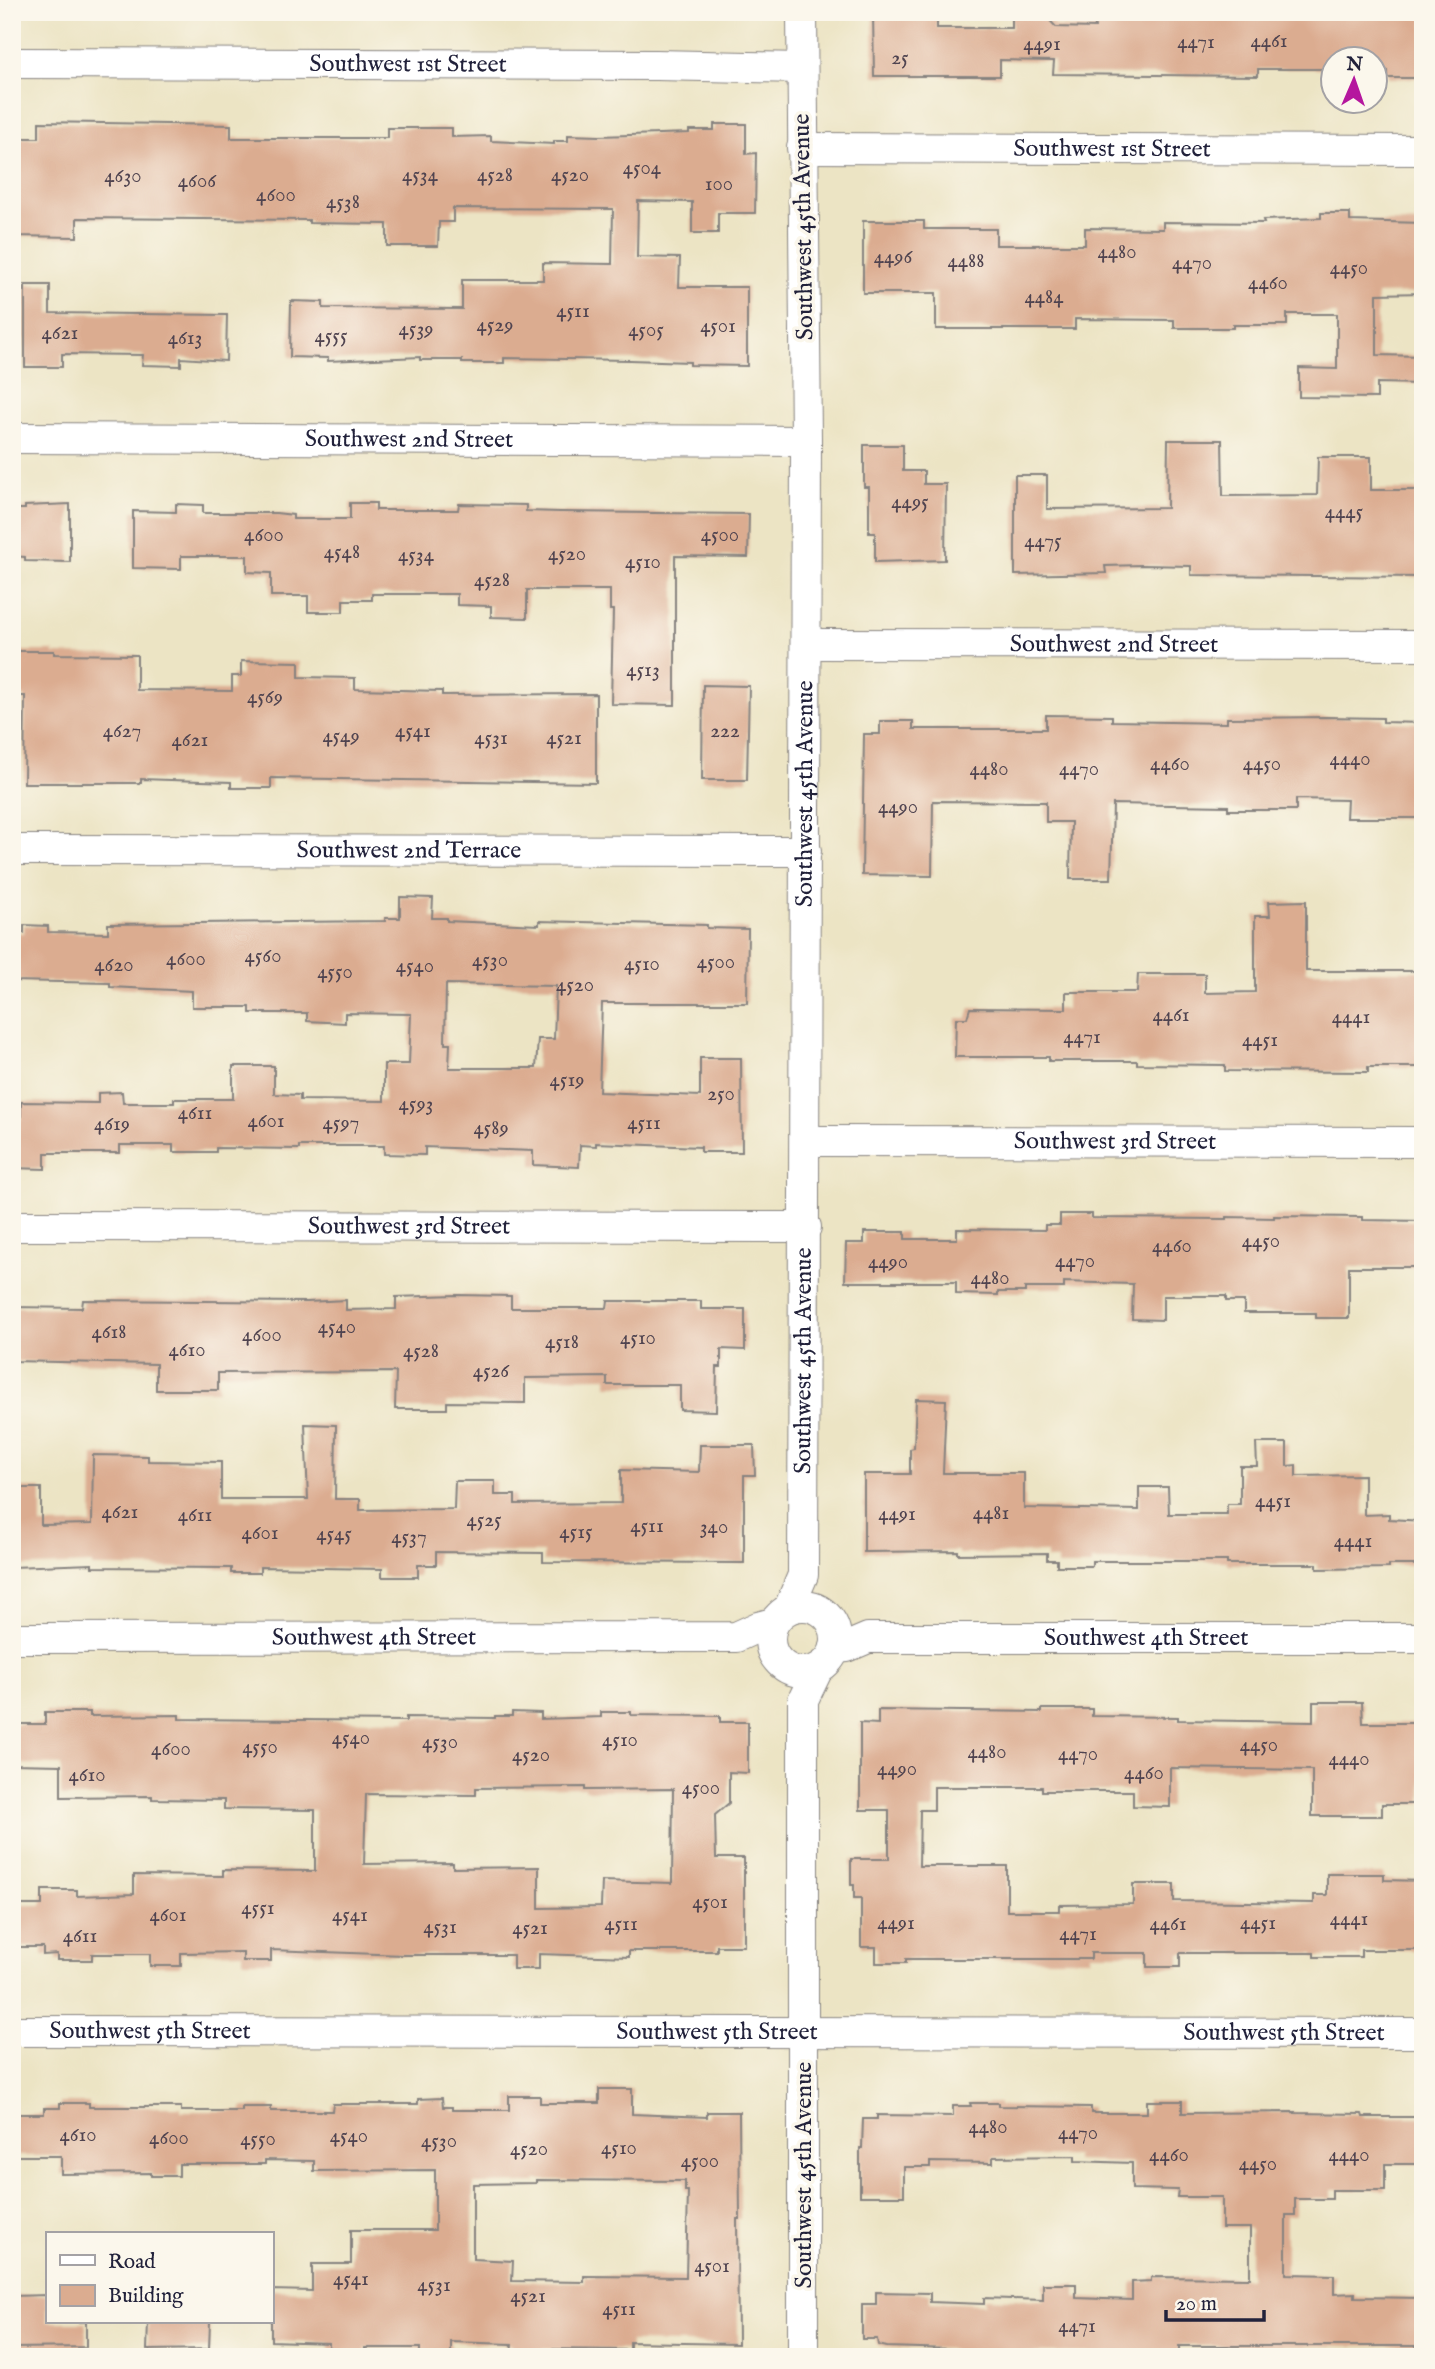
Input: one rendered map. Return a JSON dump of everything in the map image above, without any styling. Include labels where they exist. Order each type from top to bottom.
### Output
[{"type":"street","name":"Southwest 45th Avenue","points":[[802,12],[806,441],[803,1575],[811,1630],[803,1700],[803,2357]]},
{"type":"street","name":"Southwest 1st Street","points":[[12,63],[802,68]]},
{"type":"street","name":"Southwest 1st Street","points":[[802,148],[1423,150]]},
{"type":"street","name":"Southwest 2nd Street","points":[[12,438],[806,441]]},
{"type":"street","name":"Southwest 2nd Street","points":[[806,644],[1423,645]]},
{"type":"street","name":"Southwest 2nd Terrace","points":[[12,850],[806,851]]},
{"type":"street","name":"Southwest 3rd Street","points":[[805,1141],[1423,1142]]},
{"type":"street","name":"Southwest 3rd Street","points":[[12,1226],[806,1227]]},
{"type":"street","name":"Southwest 4th Street","points":[[12,1638],[736,1637],[758,1627],[811,1630],[847,1647],[868,1638],[1423,1638]]},
{"type":"street","points":[[811,1630],[802,1672],[780,1662],[770,1646],[770,1634],[811,1630]]},
{"type":"street","name":"Southwest 4th Street","points":[[736,1637],[780,1662]]},
{"type":"street","name":"Southwest 45th Avenue","points":[[780,1662],[803,1700]]},
{"type":"street","name":"Southwest 5th Street","points":[[12,2031],[1423,2033]]},
{"type":"building","points":[[873,12],[937,12],[937,28],[1012,28],[1012,12],[1042,12],[1056,27],[1095,28],[1094,12],[1149,12],[1149,16],[1200,15],[1200,12],[1423,12],[1423,78],[1390,78],[1390,46],[1320,46],[1320,69],[1258,69],[1258,76],[1053,74],[1054,61],[1000,60],[1000,76],[874,76]]},
{"type":"building","points":[[39,122],[231,125],[231,138],[387,138],[387,128],[452,128],[452,137],[491,136],[491,141],[554,144],[554,141],[568,141],[568,135],[689,133],[689,130],[714,130],[714,124],[746,124],[746,154],[756,153],[755,213],[718,213],[718,233],[692,233],[692,202],[638,201],[637,257],[680,258],[679,287],[747,287],[747,366],[630,360],[504,358],[504,363],[462,363],[462,360],[420,360],[420,357],[328,361],[328,358],[290,357],[291,301],[323,302],[323,308],[462,309],[462,280],[543,280],[543,263],[612,264],[613,209],[453,208],[453,222],[439,222],[438,246],[387,246],[387,224],[309,223],[309,220],[77,218],[77,237],[12,236],[14,138],[39,138]]},
{"type":"building","points":[[1321,213],[1350,213],[1350,221],[1423,223],[1423,293],[1377,294],[1377,355],[1423,356],[1423,384],[1377,383],[1377,398],[1299,397],[1299,368],[1337,369],[1337,314],[1287,314],[1287,325],[1233,325],[1233,328],[1174,328],[1174,320],[1075,319],[1075,329],[936,329],[936,293],[863,293],[863,221],[924,221],[924,229],[996,229],[996,245],[1085,245],[1085,228],[1163,229],[1163,222],[1264,223],[1263,220],[1321,218]]},
{"type":"building","points":[[25,285],[50,285],[50,313],[227,315],[226,361],[181,358],[181,366],[142,365],[143,355],[62,354],[62,367],[25,367]]},
{"type":"building","points":[[1168,440],[1222,440],[1223,496],[1317,495],[1318,457],[1371,457],[1371,490],[1423,490],[1423,577],[1191,575],[1191,566],[1142,565],[1105,566],[1106,573],[1015,575],[1015,475],[1047,475],[1047,509],[1167,508]]},
{"type":"building","points":[[864,445],[903,445],[903,471],[924,471],[924,484],[946,484],[945,560],[875,562],[875,533],[869,533],[869,487],[864,487]]},
{"type":"building","points":[[350,503],[376,503],[376,510],[458,510],[459,504],[526,505],[526,511],[749,514],[748,557],[675,556],[675,705],[611,704],[613,610],[610,610],[610,590],[527,590],[527,618],[491,617],[491,606],[457,605],[457,594],[372,594],[372,600],[343,600],[343,612],[308,612],[308,596],[271,596],[271,573],[247,572],[247,556],[181,556],[181,569],[133,568],[133,511],[176,512],[176,504],[203,505],[203,513],[276,513],[293,515],[293,519],[350,519]]},
{"type":"building","points":[[70,504],[70,562],[25,561],[25,557],[12,556],[12,509]]},
{"type":"building","points":[[16,651],[137,655],[137,690],[232,691],[232,676],[241,676],[241,661],[299,662],[299,677],[355,678],[355,689],[442,691],[442,695],[596,694],[596,783],[271,778],[271,788],[231,788],[231,782],[141,779],[141,783],[24,783],[25,696],[16,696]]},
{"type":"building","points":[[703,685],[749,686],[747,780],[702,780]]},
{"type":"building","points":[[1046,715],[1112,716],[1112,721],[1227,723],[1227,718],[1325,717],[1383,718],[1383,722],[1423,723],[1423,818],[1346,818],[1347,800],[1296,799],[1296,810],[1228,810],[1228,806],[1113,804],[1111,879],[1070,879],[1071,822],[1046,822],[1046,802],[933,801],[932,876],[862,875],[864,734],[880,734],[880,721],[913,721],[913,729],[1046,729]]},
{"type":"building","points":[[400,897],[433,898],[432,918],[447,918],[447,921],[539,925],[539,921],[707,925],[707,928],[748,929],[747,1003],[602,1003],[599,1092],[700,1096],[700,1058],[741,1058],[742,1152],[701,1152],[701,1147],[596,1143],[596,1146],[580,1145],[579,1167],[533,1165],[533,1151],[425,1147],[425,1155],[384,1154],[384,1146],[299,1146],[299,1149],[216,1148],[216,1152],[173,1152],[173,1145],[120,1145],[120,1153],[45,1153],[45,1169],[12,1168],[12,1120],[21,1120],[21,1102],[98,1103],[98,1093],[122,1092],[123,1103],[174,1103],[174,1099],[233,1099],[233,1066],[274,1066],[274,1094],[300,1095],[300,1100],[384,1101],[384,1064],[409,1064],[411,1014],[345,1013],[345,1023],[307,1021],[307,1013],[250,1013],[250,1007],[192,1007],[192,991],[110,987],[110,983],[12,981],[12,932],[24,933],[24,925],[48,926],[48,932],[108,933],[108,924],[385,921],[385,918],[400,918]],"holes":[[[446,984],[556,986],[554,1039],[538,1039],[536,1068],[449,1068],[450,1044],[445,1044]]]},
{"type":"building","points":[[1306,901],[1306,971],[1423,971],[1423,1067],[1368,1067],[1368,1072],[1225,1071],[1225,1065],[1049,1061],[1049,1057],[955,1057],[956,1018],[967,1018],[970,1008],[1066,1009],[1066,992],[1137,992],[1138,974],[1205,974],[1205,993],[1255,992],[1255,916],[1270,916],[1269,902]]},
{"type":"building","points":[[1060,1214],[1092,1214],[1092,1218],[1227,1219],[1274,1216],[1423,1221],[1423,1267],[1349,1267],[1349,1318],[1316,1318],[1316,1313],[1244,1313],[1244,1301],[1226,1301],[1226,1296],[1163,1296],[1163,1320],[1132,1319],[1133,1284],[1064,1282],[1064,1288],[1025,1288],[1025,1292],[998,1292],[998,1295],[956,1294],[956,1282],[845,1282],[846,1243],[864,1243],[864,1232],[905,1232],[905,1239],[957,1239],[957,1229],[1045,1230],[1045,1225],[1060,1225]]},
{"type":"building","points":[[511,1296],[511,1308],[607,1308],[608,1301],[701,1301],[701,1309],[745,1309],[745,1350],[721,1349],[721,1367],[717,1367],[716,1411],[680,1410],[680,1385],[607,1385],[607,1377],[525,1378],[525,1403],[447,1402],[447,1409],[395,1409],[396,1372],[218,1373],[218,1390],[156,1390],[156,1364],[12,1361],[12,1307],[82,1308],[83,1300],[346,1300],[346,1310],[396,1309],[396,1297]]},
{"type":"building","points":[[916,1399],[946,1400],[943,1473],[1024,1473],[1024,1508],[1139,1510],[1139,1487],[1168,1487],[1169,1514],[1227,1514],[1227,1504],[1240,1504],[1240,1466],[1257,1466],[1256,1443],[1287,1443],[1287,1466],[1296,1465],[1296,1476],[1364,1475],[1364,1515],[1389,1514],[1389,1519],[1423,1521],[1423,1565],[1317,1569],[1317,1564],[1092,1561],[1092,1566],[1057,1566],[1057,1560],[1047,1560],[1047,1553],[864,1552],[864,1474],[910,1474]]},
{"type":"building","points":[[305,1424],[336,1425],[335,1499],[360,1499],[360,1510],[454,1509],[455,1481],[495,1481],[495,1495],[515,1495],[515,1504],[621,1503],[621,1470],[699,1472],[700,1445],[754,1445],[755,1475],[744,1475],[744,1563],[543,1562],[543,1553],[436,1552],[436,1565],[418,1565],[418,1577],[382,1577],[382,1569],[260,1567],[260,1573],[231,1573],[231,1568],[92,1567],[92,1564],[12,1567],[12,1488],[41,1488],[41,1525],[92,1524],[93,1455],[148,1456],[148,1461],[221,1462],[221,1499],[308,1499]]},
{"type":"building","points":[[1313,1702],[1362,1702],[1363,1723],[1423,1723],[1422,1804],[1382,1804],[1382,1816],[1312,1816],[1312,1770],[1170,1768],[1170,1807],[1133,1806],[1133,1791],[1042,1791],[1042,1787],[934,1787],[934,1810],[920,1810],[919,1866],[1007,1866],[1007,1911],[1059,1911],[1059,1905],[1133,1904],[1133,1884],[1174,1884],[1174,1901],[1314,1903],[1314,1895],[1327,1895],[1327,1874],[1384,1874],[1384,1880],[1423,1881],[1423,1950],[1361,1950],[1361,1957],[1314,1957],[1314,1953],[1180,1953],[1180,1967],[1147,1967],[1147,1953],[1091,1953],[1091,1959],[906,1959],[906,1963],[876,1963],[876,1947],[861,1947],[861,1898],[854,1898],[851,1859],[889,1859],[889,1810],[860,1810],[860,1723],[878,1724],[878,1710],[1042,1712],[1042,1709],[1092,1709],[1092,1716],[1313,1722]]},
{"type":"building","points":[[45,1712],[90,1712],[90,1716],[179,1715],[179,1719],[406,1721],[406,1717],[495,1718],[512,1716],[512,1712],[541,1713],[541,1719],[601,1717],[601,1712],[631,1712],[631,1715],[720,1716],[720,1722],[748,1722],[748,1773],[729,1772],[729,1803],[715,1815],[716,1858],[744,1858],[744,1946],[717,1946],[717,1951],[629,1951],[629,1957],[539,1954],[539,1969],[513,1969],[513,1955],[404,1955],[271,1950],[271,1961],[243,1961],[243,1952],[181,1953],[181,1966],[150,1966],[150,1954],[92,1954],[92,1960],[57,1960],[57,1954],[43,1955],[43,1947],[12,1947],[12,1905],[42,1905],[42,1890],[77,1890],[77,1896],[134,1894],[134,1875],[223,1876],[223,1870],[315,1871],[315,1810],[224,1809],[224,1800],[152,1799],[152,1796],[61,1797],[61,1765],[12,1764],[12,1724],[45,1724]],"holes":[[[585,1787],[585,1790],[673,1789],[672,1883],[602,1881],[601,1907],[539,1908],[539,1867],[453,1868],[453,1863],[364,1864],[366,1794],[476,1795],[476,1788]]]},
{"type":"building","points":[[599,2089],[632,2089],[632,2114],[707,2117],[707,2112],[739,2112],[738,2344],[630,2342],[630,2350],[539,2349],[539,2357],[511,2357],[512,2344],[451,2342],[451,2354],[420,2354],[420,2348],[365,2348],[365,2357],[329,2357],[329,2343],[271,2341],[273,2290],[312,2291],[312,2264],[351,2264],[351,2230],[435,2230],[435,2170],[314,2171],[314,2161],[265,2160],[265,2164],[179,2164],[179,2176],[151,2176],[151,2173],[61,2174],[61,2156],[12,2156],[12,2114],[44,2114],[44,2108],[60,2108],[60,2103],[89,2103],[89,2107],[181,2107],[181,2111],[242,2111],[242,2107],[271,2107],[271,2111],[332,2111],[333,2104],[418,2104],[418,2099],[442,2098],[443,2107],[452,2107],[452,2110],[509,2110],[509,2096],[540,2096],[540,2103],[599,2103]],"holes":[[[536,2180],[685,2181],[685,2191],[688,2191],[686,2277],[584,2276],[584,2282],[512,2281],[513,2261],[473,2259],[473,2184],[536,2183]]]},
{"type":"building","points":[[1147,2101],[1182,2101],[1182,2113],[1295,2112],[1362,2114],[1363,2117],[1423,2117],[1423,2164],[1385,2164],[1385,2190],[1332,2190],[1332,2199],[1295,2199],[1295,2215],[1286,2215],[1286,2274],[1334,2275],[1334,2294],[1423,2298],[1423,2346],[1179,2346],[1179,2357],[1132,2357],[1132,2353],[953,2353],[953,2349],[887,2347],[878,2345],[877,2339],[862,2339],[862,2304],[876,2304],[876,2292],[930,2293],[930,2302],[984,2304],[984,2298],[1043,2300],[1043,2284],[1076,2284],[1076,2298],[1132,2300],[1132,2282],[1151,2281],[1151,2277],[1250,2278],[1250,2228],[1222,2228],[1222,2197],[1177,2197],[1178,2190],[1132,2189],[1132,2163],[1075,2161],[1075,2156],[993,2157],[993,2163],[930,2162],[930,2167],[904,2167],[904,2196],[860,2196],[863,2119],[877,2119],[877,2115],[953,2116],[953,2106],[971,2106],[970,2103],[1091,2107],[1091,2113],[1147,2113]]},
{"type":"building","points":[[46,2295],[46,2324],[86,2324],[86,2347],[12,2348],[12,2296]]},
{"type":"building","points":[[148,2324],[210,2324],[209,2349],[147,2350]]}]
